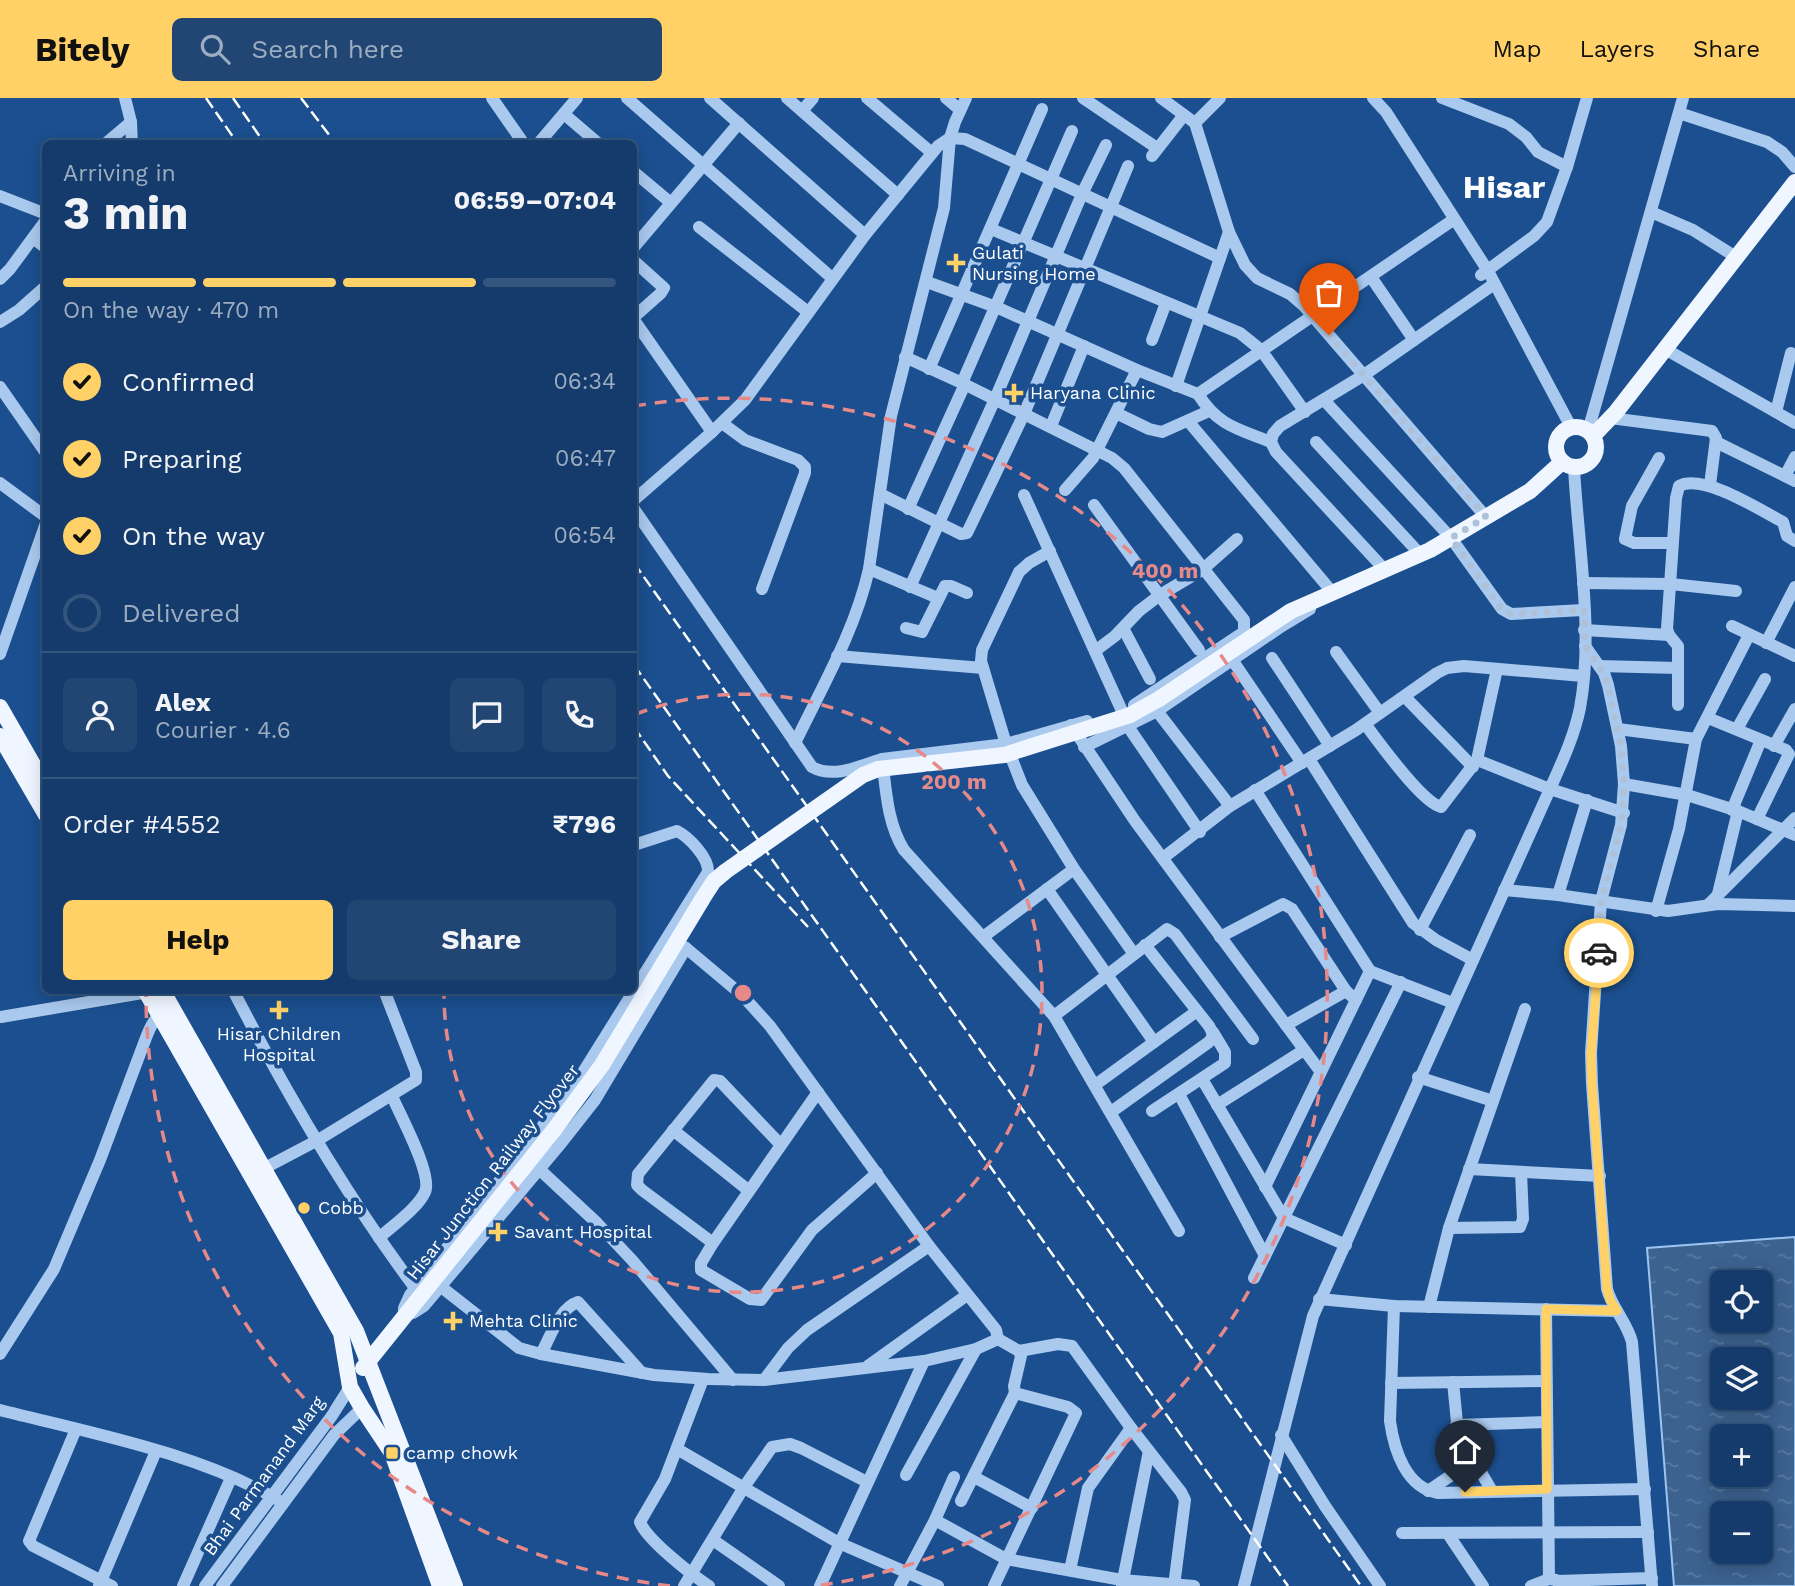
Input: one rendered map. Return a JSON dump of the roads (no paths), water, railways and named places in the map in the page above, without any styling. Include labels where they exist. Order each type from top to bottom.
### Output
[{"type":"main road","points":[[1579,430],[1596,451],[1587,464],[1568,465],[1556,453],[1556,442],[1579,430],[1610,418],[1795,182]]},
{"type":"main road","name":"Hisar Junction Railway Flyover","points":[[350,1387],[368,1360],[554,1130],[608,1055],[703,898],[726,871],[863,775],[878,769],[1004,755],[1126,717],[1159,699],[1291,611],[1451,538],[1568,465]]},
{"type":"main road","points":[[0,706],[42,780]]},
{"type":"main road","points":[[0,736],[7,757],[42,810]]},
{"type":"main road","points":[[155,994],[263,1169],[356,1331],[455,1586]]},
{"type":"main road","points":[[166,1012],[341,1333],[350,1387],[392,1453],[440,1586]]},
{"type":"street","points":[[125,98],[132,140]]},
{"type":"street","points":[[492,98],[521,140]]},
{"type":"street","points":[[541,140],[578,98]]},
{"type":"street","points":[[627,98],[832,278]]},
{"type":"street","points":[[710,98],[865,235]]},
{"type":"street","points":[[787,98],[898,195]]},
{"type":"street","points":[[802,111],[813,98]]},
{"type":"street","points":[[867,98],[932,153]]},
{"type":"street","points":[[794,743],[860,603],[869,569],[891,416],[944,208],[950,138],[963,104],[946,98]]},
{"type":"street","points":[[1083,98],[1155,152],[1189,119],[1220,98]]},
{"type":"street","points":[[1161,98],[1189,119],[1229,232],[1250,271],[1264,282],[1298,299],[1486,517]]},
{"type":"street","points":[[1373,98],[1380,118],[1484,273],[1579,430]]},
{"type":"street","points":[[1441,98],[1509,124],[1526,137],[1538,152],[1567,167]]},
{"type":"street","points":[[1484,273],[1541,229],[1552,210],[1587,98]]},
{"type":"street","points":[[1579,430],[1676,98]]},
{"type":"street","points":[[1579,430],[1651,212],[1684,98]]},
{"type":"street","points":[[929,369],[1042,108]]},
{"type":"street","points":[[1679,113],[1767,142],[1776,147],[1795,167]]},
{"type":"street","points":[[564,114],[594,140]]},
{"type":"street","points":[[110,140],[131,122]]},
{"type":"street","points":[[637,243],[738,123]]},
{"type":"street","points":[[908,509],[1072,131]]},
{"type":"street","points":[[637,497],[745,400],[865,235],[932,153],[950,138],[965,139],[1220,258]]},
{"type":"street","points":[[910,587],[1105,145]]},
{"type":"street","points":[[880,494],[961,534],[967,533],[1024,414],[1128,166]]},
{"type":"street","points":[[637,175],[671,203]]},
{"type":"street","points":[[0,196],[42,212]]},
{"type":"street","points":[[1651,212],[1693,230],[1736,257]]},
{"type":"street","points":[[1198,394],[1451,222]]},
{"type":"street","points":[[0,278],[10,269],[42,226]]},
{"type":"street","points":[[699,227],[808,312]]},
{"type":"street","points":[[991,229],[1240,333],[1261,350],[1305,412]]},
{"type":"street","points":[[1176,386],[1229,232]]},
{"type":"street","points":[[33,238],[42,245]]},
{"type":"street","points":[[637,264],[664,288],[637,315]]},
{"type":"street","points":[[1371,277],[1414,340]]},
{"type":"street","points":[[927,282],[996,307],[1198,394],[1209,411],[1220,421],[1271,442],[1276,452],[1385,570]]},
{"type":"street","points":[[1271,442],[1280,426],[1364,375],[1491,286]]},
{"type":"street","points":[[0,322],[19,310],[42,290]]},
{"type":"street","points":[[1152,340],[1166,303]]},
{"type":"street","points":[[637,322],[717,428],[797,460],[805,467],[762,589]]},
{"type":"street","points":[[1051,426],[1084,346]]},
{"type":"street","points":[[1665,349],[1795,423]]},
{"type":"street","points":[[1776,412],[1789,388],[1791,353]]},
{"type":"street","points":[[905,358],[1051,426],[1112,458],[1124,468],[1244,620],[1244,632],[1138,703],[1126,717],[1084,747]]},
{"type":"street","points":[[1065,490],[1088,465],[1098,449],[1138,370]]},
{"type":"street","points":[[0,387],[42,447]]},
{"type":"street","points":[[1324,400],[1451,538],[1506,612],[1511,614],[1584,610]]},
{"type":"street","points":[[1116,413],[1156,432],[1168,430],[1209,411]]},
{"type":"street","points":[[1610,418],[1715,433],[1710,485]]},
{"type":"street","points":[[637,513],[812,767],[819,771],[839,772],[882,759],[1006,744],[1071,726],[1157,711],[1327,595],[1188,421]]},
{"type":"street","points":[[1315,442],[1420,554]]},
{"type":"street","points":[[1716,442],[1790,479],[1795,457]]},
{"type":"street","points":[[1659,458],[1632,506],[1625,539],[1634,543],[1672,543]]},
{"type":"street","points":[[1244,1586],[1281,1435],[1319,1299],[1346,1245],[1418,1077],[1550,789],[1576,725],[1583,676],[1584,610],[1568,465]]},
{"type":"street","points":[[0,483],[42,514]]},
{"type":"street","points":[[1678,705],[1678,646],[1669,635],[1672,543],[1679,486],[1684,483],[1710,485],[1783,522],[1787,536],[1795,541]]},
{"type":"street","points":[[1024,495],[1126,717],[1200,832]]},
{"type":"street","points":[[1094,505],[1199,650]]},
{"type":"street","points":[[0,654],[42,534]]},
{"type":"street","points":[[1095,651],[1160,595],[1202,569],[1237,539]]},
{"type":"street","points":[[1050,551],[1023,567],[1015,579],[982,650],[983,668],[1006,744],[1022,785],[1074,869],[1134,954]]},
{"type":"street","points":[[869,569],[938,598]]},
{"type":"street","points":[[1583,583],[1671,584],[1736,591]]},
{"type":"street","points":[[906,628],[922,632],[943,589],[948,586],[967,593]]},
{"type":"street","points":[[1766,643],[1793,594]]},
{"type":"street","points":[[1732,626],[1795,656]]},
{"type":"street","points":[[1123,628],[1150,679]]},
{"type":"street","points":[[1584,630],[1669,635]]},
{"type":"street","points":[[1656,911],[1687,795],[1696,740],[1749,635]]},
{"type":"street","points":[[1531,1586],[1556,1582],[1652,1582],[1632,1342],[1626,1323],[1610,1300],[1607,1289],[1591,1054],[1601,901],[1624,813],[1624,784],[1618,729],[1608,685],[1600,666],[1585,646]]},
{"type":"street","points":[[1336,652],[1380,713]]},
{"type":"street","points":[[837,656],[983,668]]},
{"type":"street","points":[[1272,658],[1330,746]]},
{"type":"street","points":[[1233,661],[1305,761],[1408,917],[1420,930],[1473,960]]},
{"type":"street","points":[[1163,858],[1200,832],[1230,806],[1365,724],[1447,668],[1456,666],[1583,676]]},
{"type":"street","points":[[1600,666],[1678,668]]},
{"type":"street","points":[[1365,724],[1404,773],[1437,806],[1444,805],[1475,764],[1497,669]]},
{"type":"street","points":[[1737,729],[1765,679]]},
{"type":"street","points":[[1405,697],[1475,764],[1624,813]]},
{"type":"street","points":[[1774,746],[1795,709]]},
{"type":"street","points":[[1157,711],[1230,806]]},
{"type":"street","points":[[1708,718],[1786,750],[1788,757],[1757,819]]},
{"type":"street","points":[[1071,726],[1220,937],[1320,1071]]},
{"type":"street","points":[[1618,729],[1696,740]]},
{"type":"street","points":[[1717,895],[1735,810],[1761,740]]},
{"type":"street","points":[[882,759],[890,814],[897,839],[1054,1016],[1179,1231]]},
{"type":"street","points":[[1624,784],[1687,795],[1735,810],[1795,835]]},
{"type":"street","points":[[1255,790],[1370,971],[1453,1003]]},
{"type":"street","points":[[1558,895],[1587,800]]},
{"type":"street","points":[[1708,905],[1795,818]]},
{"type":"street","points":[[637,844],[677,831],[685,835],[706,862],[708,872],[637,987]]},
{"type":"street","points":[[1420,930],[1470,835]]},
{"type":"street","points":[[983,937],[1074,869]]},
{"type":"street","points":[[1047,889],[1154,1042]]},
{"type":"street","points":[[1504,890],[1558,895],[1656,911],[1708,905],[1795,906]]},
{"type":"street","points":[[1220,937],[1286,904],[1351,995]]},
{"type":"street","points":[[1054,1016],[1163,930],[1171,930],[1253,1039]]},
{"type":"street","points":[[669,937],[686,948],[758,1011],[929,1246],[996,1330],[998,1339],[1019,1351],[1058,1344],[1072,1346],[1185,1500],[1174,1585]]},
{"type":"street","points":[[1145,945],[1213,1032],[1227,1057],[1221,1066],[1152,1111]]},
{"type":"street","points":[[633,994],[577,1082],[415,1288],[406,1302],[404,1315],[424,1306],[539,1170],[594,1100],[686,948]]},
{"type":"street","points":[[1265,1187],[1320,1071],[1351,995],[1370,971]]},
{"type":"street","points":[[1254,1278],[1401,982]]},
{"type":"street","points":[[0,1023],[0,1016],[135,994]]},
{"type":"street","points":[[235,994],[267,1056],[318,1140],[379,1238],[415,1288]]},
{"type":"street","points":[[263,1169],[412,1084],[417,1076],[386,994]]},
{"type":"street","points":[[1286,1026],[1351,995]]},
{"type":"street","points":[[1429,1307],[1449,1228],[1525,1009]]},
{"type":"street","points":[[1095,1085],[1197,1011]]},
{"type":"street","points":[[0,1354],[54,1269],[100,1160],[152,1024],[166,1012]]},
{"type":"street","points":[[1111,1112],[1209,1042],[1213,1032]]},
{"type":"street","points":[[1217,1105],[1304,1050]]},
{"type":"street","points":[[1418,1077],[1493,1101]]},
{"type":"street","points":[[713,1243],[637,1185],[638,1174],[710,1082],[717,1079],[780,1144]]},
{"type":"street","points":[[1202,1079],[1284,1218],[1346,1245]]},
{"type":"street","points":[[818,1092],[713,1243],[701,1263],[701,1270],[750,1300],[761,1300],[811,1230],[877,1173]]},
{"type":"street","points":[[1179,1094],[1265,1256]]},
{"type":"street","points":[[379,1238],[420,1200],[426,1190],[426,1174],[392,1096]]},
{"type":"street","points":[[673,1130],[748,1190]]},
{"type":"street","points":[[1469,1169],[1600,1176]]},
{"type":"street","points":[[539,1170],[606,1232],[733,1380]]},
{"type":"street","points":[[1449,1228],[1520,1227],[1523,1219],[1521,1172]]},
{"type":"street","points":[[764,1380],[788,1348],[807,1330],[929,1246]]},
{"type":"street","points":[[440,1286],[519,1348],[642,1373],[703,1379],[764,1380],[924,1361],[976,1349],[998,1339]]},
{"type":"street","points":[[868,1366],[967,1295]]},
{"type":"street","points":[[1319,1299],[1394,1306],[1617,1311]]},
{"type":"street","points":[[541,1354],[562,1315],[578,1302],[642,1373]]},
{"type":"street","points":[[1394,1306],[1391,1421],[1396,1448],[1412,1479],[1428,1491],[1645,1489]]},
{"type":"street","points":[[1546,1309],[1547,1532],[1556,1582]]},
{"type":"street","points":[[906,1475],[976,1349]]},
{"type":"street","points":[[961,1501],[1015,1393],[1014,1386],[1021,1356],[1019,1351]]},
{"type":"street","points":[[820,1586],[924,1361]]},
{"type":"street","points":[[703,1379],[662,1485],[640,1522],[646,1531],[692,1574],[709,1586]]},
{"type":"street","points":[[1391,1383],[1546,1381]]},
{"type":"street","points":[[1453,1382],[1456,1425],[1462,1441],[1492,1491]]},
{"type":"street","name":"Bhai Parmanand Marg","points":[[222,1586],[350,1387]]},
{"type":"street","points":[[994,1586],[1076,1413],[1068,1407],[1015,1393]]},
{"type":"street","name":"Bhai Parmanand Marg","points":[[205,1586],[334,1435],[362,1408]]},
{"type":"street","points":[[0,1410],[156,1451],[231,1478],[278,1500]]},
{"type":"street","points":[[1456,1425],[1547,1422]]},
{"type":"street","points":[[1070,1570],[1088,1489],[1131,1428]]},
{"type":"street","points":[[76,1430],[29,1541],[33,1546],[104,1584],[156,1451]]},
{"type":"street","points":[[1281,1435],[1325,1506],[1380,1586]]},
{"type":"street","points":[[684,1586],[744,1487],[772,1447],[782,1444],[801,1448],[867,1482]]},
{"type":"street","points":[[677,1449],[839,1543],[939,1586]]},
{"type":"street","points":[[1122,1583],[1149,1451]]},
{"type":"street","points":[[1428,1491],[1474,1460]]},
{"type":"street","points":[[900,1586],[954,1477]]},
{"type":"street","points":[[974,1477],[1032,1508]]},
{"type":"street","points":[[183,1586],[231,1478]]},
{"type":"street","points":[[935,1520],[1006,1559],[1070,1570],[1122,1583],[1194,1586]]},
{"type":"street","points":[[1402,1533],[1648,1532]]},
{"type":"street","points":[[1448,1534],[1483,1586]]},
{"type":"street","points":[[713,1540],[779,1586]]},
{"type":"water","points":[[1795,1237],[1795,1586],[1674,1586],[1647,1248]]},
{"type":"railway","points":[[206,98],[235,140]]},
{"type":"railway","points":[[233,98],[262,140]]},
{"type":"railway","points":[[301,98],[333,140]]},
{"type":"railway","points":[[637,567],[1361,1586]]},
{"type":"railway","points":[[637,669],[1288,1586]]},
{"type":"railway","points":[[637,731],[668,776],[808,927]]},
{"type":"place","name":"Gulati Nursing Home","points":[[956,263]]},
{"type":"place","name":"Haryana Clinic","points":[[1014,393]]},
{"type":"place","name":"Hisar Children Hospital","points":[[279,1010]]},
{"type":"place","name":"Cobb","points":[[304,1208]]},
{"type":"place","name":"Savant Hospital","points":[[498,1232]]},
{"type":"place","name":"Mehta Clinic","points":[[453,1321]]},
{"type":"place","name":"camp chowk","points":[[392,1453]]},
{"type":"district","name":"Hisar","points":[[1504,187]]}]
